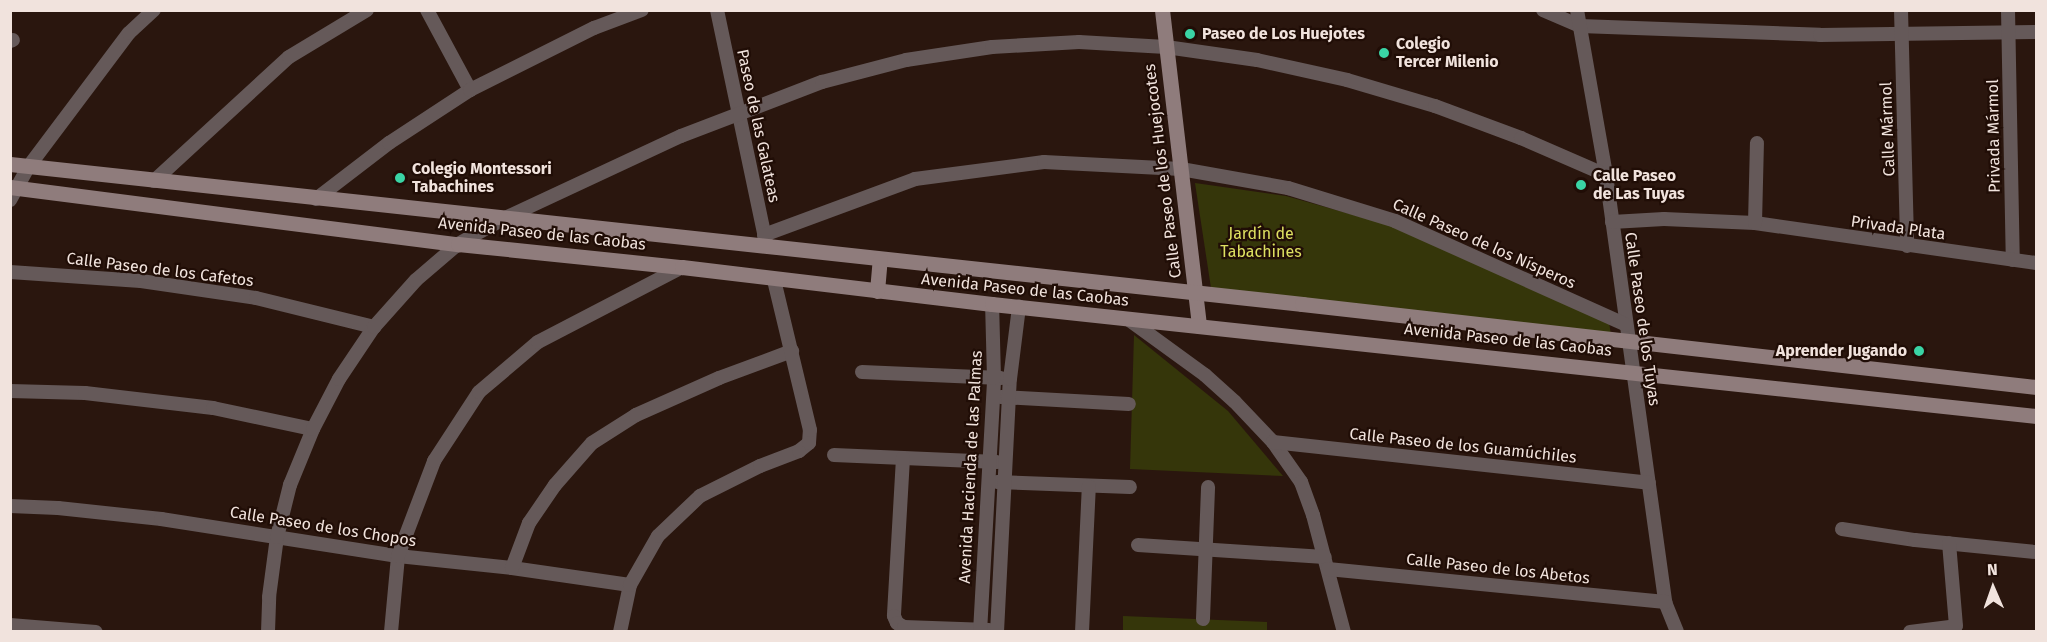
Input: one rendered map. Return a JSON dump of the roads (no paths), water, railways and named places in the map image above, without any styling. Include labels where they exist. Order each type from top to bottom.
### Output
[{"type":"main road","name":"Calle Paseo de los Huejocotes","points":[[1162,10],[1200,326]]},
{"type":"main road","name":"Avenida Paseo de las Caobas","points":[[10,164],[316,199],[766,241],[880,259],[1196,292],[2037,387]]},
{"type":"main road","name":"Avenida Paseo de las Caobas","points":[[12,192],[458,244],[682,267],[877,291],[1018,314],[1128,319],[1200,326],[2037,416]]},
{"type":"main road","points":[[877,291],[880,259]]},
{"type":"street","points":[[12,192],[129,33],[154,10]]},
{"type":"street","points":[[154,181],[289,57],[367,10]]},
{"type":"street","points":[[427,10],[470,90]]},
{"type":"street","points":[[316,199],[388,142],[470,90],[594,28],[642,10]]},
{"type":"street","name":"Paseo de las Galateas","points":[[717,10],[766,241]]},
{"type":"street","points":[[1543,10],[1580,26],[1820,35],[2037,32]]},
{"type":"street","name":"Calle Paseo de los Tuyas","points":[[1577,10],[1606,175],[1665,602],[1677,632]]},
{"type":"street","name":"Calle Mármol","points":[[1901,10],[1907,246]]},
{"type":"street","name":"Privada Mármol","points":[[2008,10],[2013,260]]},
{"type":"street","points":[[268,632],[269,597],[277,537],[290,485],[313,429],[339,379],[374,327],[416,280],[458,244],[505,218],[670,141],[832,79],[906,60],[981,48],[1079,42],[1166,47],[1257,60],[1347,80],[1445,110],[1521,138],[1606,175]]},
{"type":"street","points":[[1755,223],[1757,143]]},
{"type":"street","name":"Calle Paseo de los Nísperos","points":[[766,241],[915,178],[1044,162],[1181,169],[1288,188],[1395,221],[1626,325]]},
{"type":"street","name":"Privada Plata","points":[[1612,222],[1664,219],[1755,223],[2037,263]]},
{"type":"street","points":[[391,632],[398,556],[434,461],[479,392],[538,342],[682,267]]},
{"type":"street","name":"Calle Paseo de los Cafetos","points":[[10,272],[141,281],[245,296],[374,327]]},
{"type":"street","points":[[620,632],[630,585],[658,536],[700,496],[760,466],[799,451],[809,443],[810,430],[774,280]]},
{"type":"street","name":"Avenida Hacienda de las Palmas","points":[[980,631],[994,378],[992,311]]},
{"type":"street","name":"Avenida Hacienda de las Palmas","points":[[997,631],[1008,397],[1018,314]]},
{"type":"street","points":[[1128,319],[1205,375],[1274,442],[1301,482],[1344,632]]},
{"type":"street","points":[[512,568],[529,523],[555,485],[592,443],[636,415],[719,378],[792,351]]},
{"type":"street","points":[[862,372],[1010,379]]},
{"type":"street","points":[[10,391],[85,393],[213,408],[313,429]]},
{"type":"street","points":[[993,396],[1129,404]]},
{"type":"street","name":"Calle Paseo de los Guamúchiles","points":[[1274,442],[1648,483]]},
{"type":"street","points":[[834,455],[1005,463]]},
{"type":"street","points":[[903,458],[894,616],[897,623],[904,627],[997,631]]},
{"type":"street","points":[[988,481],[1130,487]]},
{"type":"street","points":[[1082,632],[1089,486]]},
{"type":"street","points":[[1203,619],[1208,487]]},
{"type":"street","name":"Calle Paseo de los Chopos","points":[[10,506],[58,508],[161,519],[398,556],[512,568],[630,585]]},
{"type":"street","points":[[1842,529],[2037,552]]},
{"type":"street","points":[[1910,632],[1956,626],[1949,543]]},
{"type":"street","name":"Calle Paseo de los Abetos","points":[[1138,545],[1206,549],[1665,602]]},
{"type":"street","points":[[10,625],[96,632]]},
{"type":"place","name":"Paseo de Los Huejotes","points":[[1190,34]]},
{"type":"place","name":"Colegio Tercer Milenio","points":[[1384,53]]},
{"type":"place","name":"Colegio Montessori Tabachines","points":[[400,178]]},
{"type":"place","name":"Calle Paseo de Las Tuyas","points":[[1581,185]]},
{"type":"place","name":"Aprender Jugando","points":[[1919,351]]},
{"type":"park label","name":"Jardín de Tabachines","points":[[1261,243]]}]
